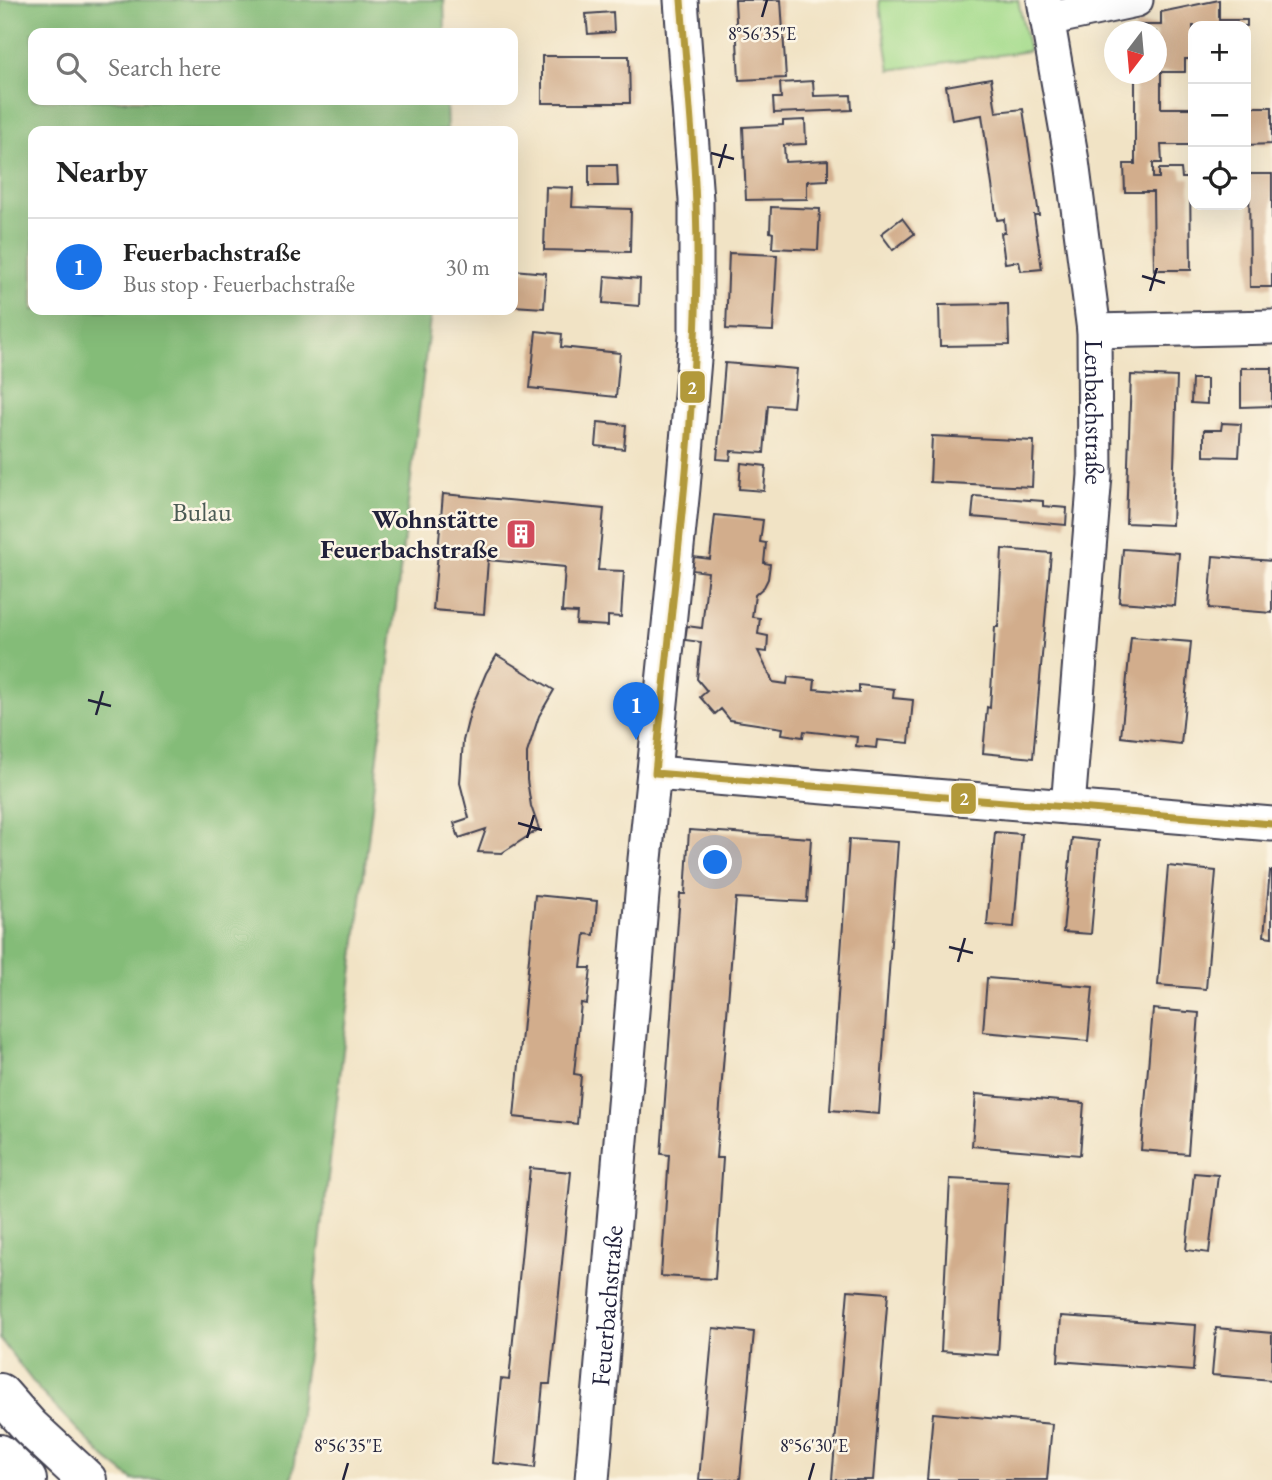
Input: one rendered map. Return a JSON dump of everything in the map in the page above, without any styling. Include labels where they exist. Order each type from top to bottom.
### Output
[{"type":"main road","points":[[0,1393],[30,1427],[87,1480]]},
{"type":"main road","points":[[0,1454],[27,1480]]},
{"type":"street","name":"Feuerbachstraße","points":[[592,1480],[643,873],[655,773],[696,337],[696,188],[681,0]]},
{"type":"street","name":"Lenbachstraße","points":[[1068,807],[1095,475],[1094,331],[1072,161],[1045,10],[1136,0]]},
{"type":"street","points":[[1094,331],[1272,327]]},
{"type":"street","points":[[655,773],[1272,824]]},
{"type":"green space","name":"Bulau","points":[[0,0],[444,0],[445,28],[28,28],[28,105],[446,105],[447,126],[28,126],[28,315],[430,315],[292,1480],[133,1480],[105,1458],[40,1391],[0,1339]]},
{"type":"green space","points":[[879,0],[1018,0],[1029,51],[890,70]]},
{"type":"building","points":[[735,0],[781,0],[786,78],[739,80]]},
{"type":"building","points":[[1219,0],[1219,20],[1247,21],[1188,21],[1188,59],[1185,59],[1185,72],[1167,72],[1167,21],[1161,21],[1161,12]]},
{"type":"building","points":[[613,12],[614,32],[588,34],[586,14]]},
{"type":"building","points":[[542,56],[629,56],[630,103],[542,103]]},
{"type":"building","points":[[991,78],[996,112],[1023,109],[1039,215],[1034,215],[1042,269],[1021,271],[1019,261],[1005,263],[1001,233],[1005,232],[1004,219],[997,220],[982,115],[952,120],[946,86]]},
{"type":"building","points":[[813,81],[814,96],[851,95],[852,110],[774,113],[773,98],[781,98],[780,83]]},
{"type":"building","points":[[1135,84],[1161,84],[1161,108],[1188,108],[1188,145],[1161,145],[1162,163],[1153,163],[1153,178],[1159,178],[1159,169],[1181,169],[1182,178],[1188,178],[1191,270],[1154,270],[1153,192],[1125,192],[1124,164],[1135,164]]},
{"type":"building","points":[[1251,107],[1272,107],[1272,144],[1251,145]]},
{"type":"building","points":[[805,120],[806,144],[784,145],[785,162],[828,160],[828,180],[807,181],[807,199],[746,200],[743,127],[783,125],[783,121]]},
{"type":"building","points":[[589,165],[617,165],[618,186],[589,186]]},
{"type":"building","points":[[1251,174],[1272,174],[1272,287],[1250,287]]},
{"type":"building","points":[[546,187],[573,188],[572,207],[631,209],[630,252],[544,250]]},
{"type":"building","points":[[771,207],[820,209],[818,250],[772,248]]},
{"type":"building","points":[[902,218],[914,234],[893,250],[881,234]]},
{"type":"building","points":[[729,253],[777,255],[773,331],[726,329]]},
{"type":"building","points":[[518,270],[546,273],[544,308],[518,306]]},
{"type":"building","points":[[605,276],[640,279],[639,306],[603,303]]},
{"type":"building","points":[[1008,304],[1009,345],[940,346],[939,305]]},
{"type":"building","points":[[536,331],[562,334],[561,347],[620,353],[616,397],[530,388]]},
{"type":"building","points":[[725,363],[797,369],[793,407],[768,405],[764,453],[731,451],[730,460],[717,459]]},
{"type":"building","points":[[1241,368],[1272,368],[1272,406],[1241,407]]},
{"type":"building","points":[[1131,375],[1177,377],[1172,525],[1126,523]]},
{"type":"building","points":[[1192,379],[1207,379],[1207,404],[1191,403]]},
{"type":"building","points":[[598,422],[626,425],[624,449],[596,446]]},
{"type":"building","points":[[1222,423],[1241,424],[1239,457],[1204,456],[1204,430],[1221,430]]},
{"type":"building","points":[[932,436],[1034,441],[1032,487],[930,482]]},
{"type":"building","points":[[741,463],[766,466],[764,491],[739,489]]},
{"type":"building","name":"Wohnstätte Feuerbachstraße","points":[[443,494],[604,509],[598,570],[624,571],[621,617],[608,616],[608,626],[576,624],[577,613],[562,612],[565,567],[488,560],[484,614],[433,610]]},
{"type":"building","points":[[974,496],[1043,501],[1043,506],[1067,508],[1066,525],[972,517]]},
{"type":"building","points":[[715,515],[763,520],[760,542],[766,543],[764,563],[770,564],[768,579],[755,595],[752,617],[760,618],[758,634],[768,636],[767,652],[758,651],[773,682],[787,684],[788,677],[815,680],[814,689],[859,693],[859,685],[894,689],[893,698],[913,700],[909,743],[877,740],[876,748],[856,746],[857,737],[804,731],[803,737],[782,734],[783,728],[730,720],[721,709],[715,714],[700,697],[707,691],[697,679],[701,642],[685,640],[687,626],[702,628],[708,572],[692,570],[694,557],[710,559]]},
{"type":"building","points":[[1002,549],[1051,553],[1033,758],[983,753],[987,707],[990,708],[995,627],[998,627]]},
{"type":"building","points":[[1123,549],[1179,553],[1175,606],[1119,602]]},
{"type":"building","points":[[1213,556],[1272,561],[1272,613],[1209,608]]},
{"type":"building","points":[[1131,637],[1191,642],[1181,744],[1121,737]]},
{"type":"building","points":[[497,655],[554,690],[539,716],[527,753],[531,806],[539,829],[502,853],[478,852],[486,829],[459,838],[454,823],[469,818],[460,783],[463,741],[471,709],[486,673]]},
{"type":"building","points":[[689,830],[811,838],[807,902],[736,898],[716,1158],[723,1158],[715,1279],[661,1276],[669,1155],[661,1154],[680,894],[685,894]]},
{"type":"building","points":[[995,832],[1022,834],[1014,927],[987,925]]},
{"type":"building","points":[[1072,838],[1099,841],[1091,934],[1063,932]]},
{"type":"building","points":[[849,839],[898,842],[879,1114],[830,1110]]},
{"type":"building","points":[[1168,866],[1216,871],[1206,989],[1158,985]]},
{"type":"building","points":[[1272,871],[1272,937],[1264,936]]},
{"type":"building","points":[[535,895],[597,901],[594,935],[585,934],[581,968],[591,968],[587,1004],[581,1003],[574,1074],[581,1075],[577,1124],[514,1117]]},
{"type":"building","points":[[987,978],[1093,987],[1088,1041],[983,1032]]},
{"type":"building","points":[[1153,1009],[1199,1013],[1188,1154],[1141,1150]]},
{"type":"building","points":[[976,1094],[1084,1103],[1080,1155],[972,1146]]},
{"type":"building","points":[[530,1168],[571,1172],[550,1384],[543,1384],[535,1468],[493,1463],[501,1379],[509,1380]]},
{"type":"building","points":[[1194,1173],[1218,1175],[1209,1253],[1186,1250]]},
{"type":"building","points":[[950,1179],[1008,1182],[998,1355],[941,1351]]},
{"type":"building","points":[[848,1290],[888,1293],[873,1480],[832,1480]]},
{"type":"building","points":[[1061,1316],[1196,1325],[1193,1371],[1058,1361]]},
{"type":"building","points":[[713,1328],[754,1332],[740,1480],[699,1480]]},
{"type":"building","points":[[1216,1328],[1272,1333],[1272,1380],[1212,1375]]},
{"type":"building","points":[[933,1413],[1052,1424],[1047,1480],[927,1480]]},
{"type":"transit line","name":"2","points":[[655,773],[687,459],[695,333],[696,202],[681,0]]},
{"type":"transit line","name":"2","points":[[655,773],[1272,824]]},
{"type":"place","name":"Wohnstätte Feuerbachstraße","points":[[521,534]]},
{"type":"place","name":"Feuerbachstraße","points":[[636,740]]}]
